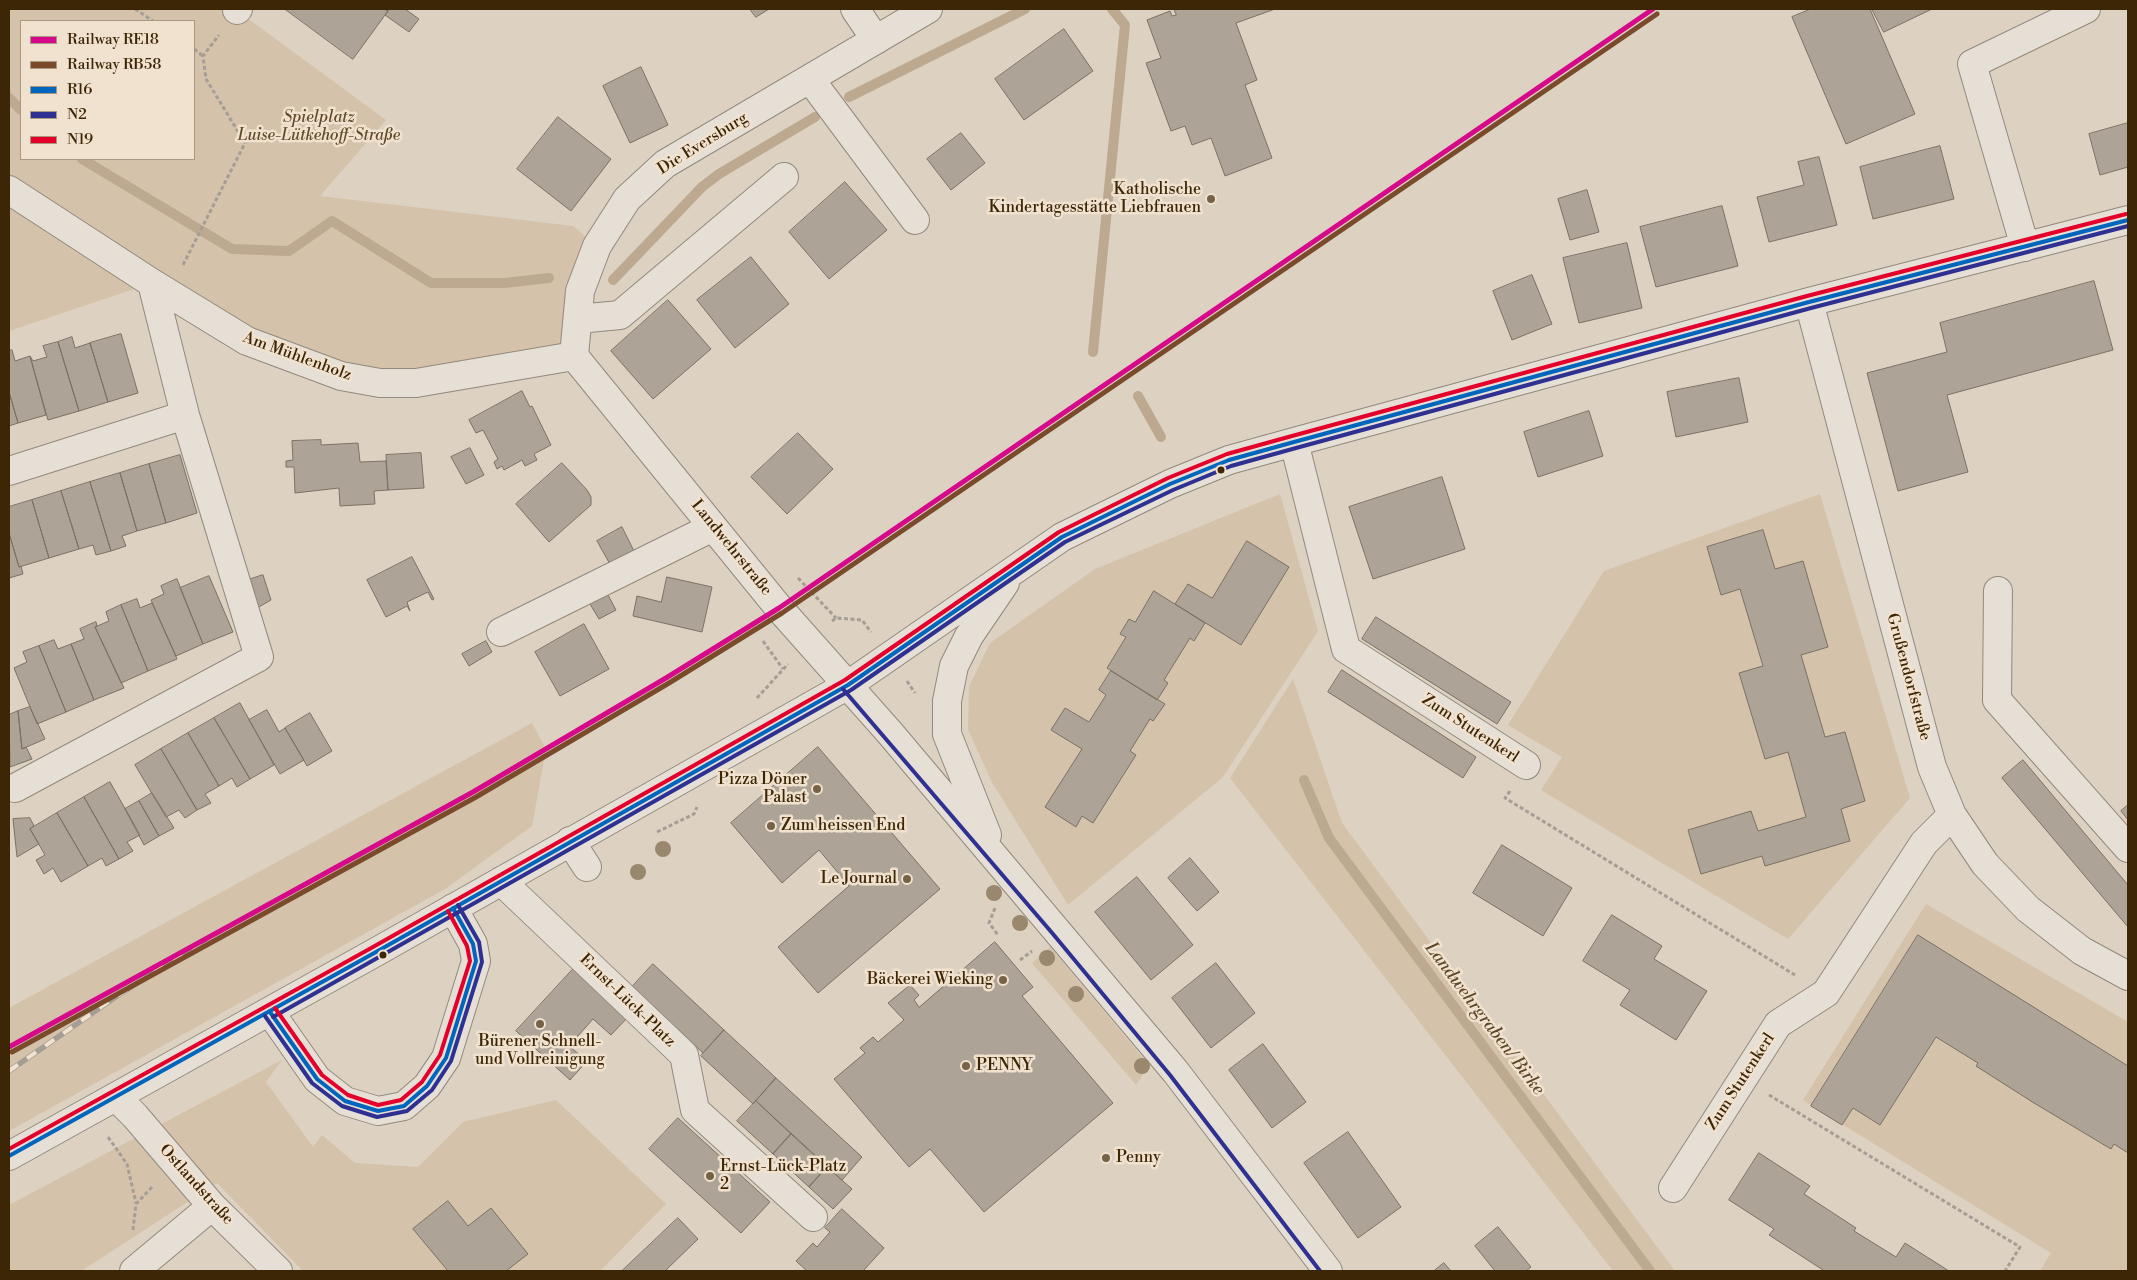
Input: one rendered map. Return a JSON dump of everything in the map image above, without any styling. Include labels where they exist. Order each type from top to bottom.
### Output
[{"type":"street","points":[[855,9],[876,40]]},
{"type":"street","name":"Die Eversburg","points":[[574,356],[580,292],[597,246],[627,199],[665,164],[928,9]]},
{"type":"street","points":[[2025,247],[1972,64],[2086,9]]},
{"type":"street","points":[[810,78],[916,220]]},
{"type":"street","points":[[578,319],[620,315],[784,177]]},
{"type":"street","name":"Am Mühlenholz","points":[[9,190],[152,283],[247,341],[341,376],[380,383],[416,384],[574,356]]},
{"type":"street","points":[[9,1156],[270,1012],[848,685],[1062,537],[1170,484],[1229,460],[1294,442],[1808,302],[2128,220]]},
{"type":"street","points":[[15,788],[259,658],[185,415],[152,283]]},
{"type":"street","name":"Grußendorfstraße","points":[[1808,302],[1932,767],[1952,816],[1985,864],[2028,909],[2082,951],[2128,976]]},
{"type":"street","name":"Landwehrstraße","points":[[574,356],[779,608],[994,855],[1202,1105],[1328,1271]]},
{"type":"street","points":[[9,472],[185,415]]},
{"type":"street","name":"Zum Stutenkerl","points":[[1294,442],[1346,649],[1526,765]]},
{"type":"street","points":[[501,632],[713,527]]},
{"type":"street","points":[[994,855],[947,734],[947,701],[954,666],[969,636],[1013,571]]},
{"type":"street","points":[[1998,591],[1997,700],[2128,848]]},
{"type":"street","name":"Zum Stutenkerl","points":[[1673,1188],[1778,1024],[1826,993],[1924,843],[1952,816]]},
{"type":"street","points":[[570,841],[587,867]]},
{"type":"street","name":"Ernst-Lück-Platz","points":[[501,880],[684,1055],[695,1110],[813,1217]]},
{"type":"street","points":[[270,1012],[318,1079],[345,1101],[378,1111],[404,1106],[427,1086],[446,1058],[476,961],[473,944],[453,908]]},
{"type":"street","name":"Ostlandstraße","points":[[116,1096],[212,1206],[278,1271]]},
{"type":"street","points":[[134,1271],[212,1206]]},
{"type":"path","points":[[135,9],[152,20]]},
{"type":"path","points":[[203,56],[238,10]]},
{"type":"path","points":[[195,50],[203,56],[206,79],[244,143],[198,236]]},
{"type":"path","name":"Zum Stutenkerl","points":[[1526,765],[1505,798],[1826,993]]},
{"type":"path","points":[[996,906],[989,923],[998,935]]},
{"type":"path","points":[[1743,1079],[2020,1247],[2005,1271]]},
{"type":"path","points":[[106,1133],[127,1164],[136,1204],[132,1239]]},
{"type":"path","points":[[136,1204],[175,1163]]},
{"type":"green space","name":"Spielplatz Luise-Lütkehoff-Straße","points":[[9,9],[235,9],[386,120],[320,196],[573,226],[597,246],[574,356],[341,376],[152,283],[9,331]]},
{"type":"green space","points":[[1280,494],[1318,631],[1223,777],[1068,905],[993,784],[968,730],[969,687],[990,643],[1095,569]]},
{"type":"green space","points":[[1820,494],[1910,798],[1788,939],[1541,790],[1562,757],[1508,725],[1604,571]]},
{"type":"green space","points":[[1293,679],[1342,823],[1675,1271],[1613,1271],[1230,778]]},
{"type":"green space","points":[[532,723],[546,749],[532,826],[445,889],[9,1131],[9,1008]]},
{"type":"green space","points":[[1926,904],[2128,1022],[2128,1271],[2040,1271],[2051,1253],[1803,1100]]},
{"type":"green space","points":[[1050,947],[1149,1065],[1136,1085],[1032,963]]},
{"type":"green space","points":[[282,1060],[266,1082],[313,1147],[322,1135],[355,1163],[418,1167],[463,1122],[556,1100],[666,1204],[600,1271],[303,1271],[217,1183],[81,1271],[9,1271],[9,1205]]},
{"type":"building","points":[[285,9],[384,9],[388,11],[353,59]]},
{"type":"building","points":[[384,9],[405,9],[419,19],[409,32],[385,15],[388,11]]},
{"type":"building","points":[[750,9],[769,9],[756,17]]},
{"type":"building","points":[[1174,9],[1275,9],[1236,23],[1257,80],[1245,85],[1272,158],[1225,176],[1211,138],[1192,145],[1185,126],[1171,131],[1146,63],[1161,58],[1147,20],[1170,11],[1172,16],[1176,15]]},
{"type":"building","points":[[1811,9],[1870,9],[1915,114],[1846,144],[1792,17]]},
{"type":"building","points":[[1872,9],[1932,9],[1884,32]]},
{"type":"building","points":[[1064,29],[1093,71],[1024,120],[995,79]]},
{"type":"building","points":[[641,67],[668,125],[630,143],[603,86]]},
{"type":"building","points":[[558,117],[611,159],[571,211],[517,169]]},
{"type":"building","points":[[2128,123],[2128,167],[2100,175],[2089,134]]},
{"type":"building","points":[[961,133],[985,163],[951,190],[927,159]]},
{"type":"building","points":[[1940,146],[1954,199],[1873,219],[1860,167]]},
{"type":"building","points":[[1819,157],[1837,225],[1769,242],[1757,197],[1804,185],[1798,162]]},
{"type":"building","points":[[845,182],[887,230],[829,279],[789,232]]},
{"type":"building","points":[[1587,190],[1599,232],[1570,240],[1558,199]]},
{"type":"building","points":[[1722,206],[1738,266],[1656,287],[1640,227]]},
{"type":"building","points":[[1627,243],[1642,308],[1579,323],[1563,258]]},
{"type":"building","points":[[751,257],[789,304],[735,348],[697,300]]},
{"type":"building","points":[[1532,275],[1552,324],[1512,340],[1493,291]]},
{"type":"building","points":[[2094,281],[2113,350],[1947,395],[1968,472],[1898,491],[1867,373],[1947,352],[1940,323]]},
{"type":"building","points":[[668,300],[711,349],[653,399],[611,351]]},
{"type":"building","points":[[121,334],[138,393],[108,402],[90,343]]},
{"type":"building","points":[[72,337],[75,348],[90,343],[108,402],[79,411],[58,342]]},
{"type":"building","points":[[58,342],[79,411],[48,420],[30,356],[33,361],[47,357],[43,346]]},
{"type":"building","points":[[12,350],[15,361],[30,356],[46,415],[18,423],[9,392],[9,351]]},
{"type":"building","points":[[1739,378],[1748,422],[1676,437],[1667,392]]},
{"type":"building","points":[[522,391],[530,407],[532,406],[551,445],[534,454],[537,460],[525,466],[522,460],[504,470],[502,466],[497,469],[494,462],[498,459],[483,430],[476,433],[469,420]]},
{"type":"building","points":[[9,392],[18,423],[9,426]]},
{"type":"building","points":[[1589,411],[1603,456],[1538,477],[1524,432]]},
{"type":"building","points":[[798,433],[833,469],[787,514],[751,477]]},
{"type":"building","points":[[321,440],[321,445],[358,443],[360,462],[386,461],[388,490],[374,491],[375,504],[340,506],[339,488],[295,493],[294,467],[286,467],[286,461],[293,460],[292,441]]},
{"type":"building","points":[[470,448],[484,475],[466,484],[451,457]]},
{"type":"building","points":[[421,453],[424,488],[388,490],[386,455]]},
{"type":"building","points":[[180,455],[197,513],[166,523],[149,464]]},
{"type":"building","points":[[562,463],[587,490],[591,497],[591,505],[549,542],[516,504]]},
{"type":"building","points":[[149,464],[166,523],[137,531],[120,473]]},
{"type":"building","points":[[120,473],[137,531],[122,536],[126,546],[111,551],[90,482]]},
{"type":"building","points":[[1442,477],[1465,549],[1373,579],[1349,507]]},
{"type":"building","points":[[90,482],[111,551],[96,555],[93,545],[79,549],[61,491]]},
{"type":"building","points":[[61,491],[79,549],[49,558],[32,500]]},
{"type":"building","points":[[32,500],[49,558],[19,567],[9,533],[9,507]]},
{"type":"building","points":[[622,527],[635,553],[611,566],[597,541]]},
{"type":"building","points":[[1763,530],[1775,569],[1803,561],[1828,647],[1801,655],[1825,737],[1845,732],[1865,801],[1841,809],[1850,841],[1765,866],[1762,856],[1701,874],[1688,830],[1751,811],[1758,831],[1806,817],[1788,752],[1765,759],[1739,673],[1763,666],[1740,589],[1721,595],[1707,547]]},
{"type":"building","points":[[9,533],[19,567],[21,566],[23,574],[9,578]]},
{"type":"building","points":[[1247,541],[1289,567],[1241,645],[1175,604],[1188,584],[1212,598]]},
{"type":"building","points":[[412,557],[434,599],[432,600],[428,592],[407,602],[410,611],[407,606],[386,617],[367,580]]},
{"type":"building","points":[[263,575],[271,600],[257,608],[248,580]]},
{"type":"building","points":[[209,576],[233,632],[203,644],[180,588]]},
{"type":"building","points":[[667,577],[712,587],[702,632],[633,616],[637,596],[661,602]]},
{"type":"building","points":[[177,579],[203,644],[176,656],[151,600],[164,594],[161,586]]},
{"type":"building","points":[[1154,591],[1205,623],[1194,641],[1190,638],[1164,680],[1168,683],[1157,700],[1107,668],[1126,637],[1120,634],[1129,619],[1135,622]]},
{"type":"building","points":[[608,595],[616,610],[599,619],[590,604]]},
{"type":"building","points":[[137,599],[140,608],[152,603],[177,659],[148,671],[121,605]]},
{"type":"building","points":[[121,605],[148,671],[121,683],[95,627],[109,621],[106,612]]},
{"type":"building","points":[[1376,617],[1511,702],[1497,724],[1362,639]]},
{"type":"building","points":[[96,622],[97,626],[95,627],[124,688],[94,700],[71,644],[84,639],[80,629]]},
{"type":"building","points":[[584,624],[609,669],[560,696],[535,652]]},
{"type":"building","points":[[54,640],[58,649],[71,644],[94,700],[66,712],[39,646]]},
{"type":"building","points":[[486,641],[492,652],[469,666],[462,654]]},
{"type":"building","points":[[39,646],[66,712],[37,724],[14,668],[27,662],[23,652]]},
{"type":"building","points":[[1342,670],[1476,757],[1463,778],[1328,692]]},
{"type":"building","points":[[1111,671],[1165,704],[1153,721],[1150,719],[1130,751],[1136,755],[1093,823],[1082,816],[1076,827],[1045,807],[1082,749],[1051,730],[1065,708],[1089,722],[1106,695],[1099,690]]},
{"type":"building","points":[[240,703],[274,765],[250,779],[214,718]]},
{"type":"building","points":[[30,707],[45,739],[22,749],[18,711]]},
{"type":"building","points":[[267,710],[279,732],[285,728],[304,760],[280,774],[249,720]]},
{"type":"building","points":[[18,711],[22,749],[26,747],[32,759],[10,767],[9,715]]},
{"type":"building","points":[[310,713],[332,751],[307,766],[285,728]]},
{"type":"building","points":[[214,718],[250,779],[237,787],[232,778],[219,786],[188,733]]},
{"type":"building","points":[[188,733],[219,786],[205,794],[211,803],[197,810],[161,749]]},
{"type":"building","points":[[818,747],[940,889],[818,993],[778,947],[849,886],[819,850],[782,883],[731,823]]},
{"type":"building","points":[[161,749],[197,810],[185,818],[179,810],[166,817],[135,765]]},
{"type":"building","points":[[2023,760],[2128,885],[2128,927],[2002,778]]},
{"type":"building","points":[[110,782],[140,835],[127,842],[133,851],[119,859],[84,797]]},
{"type":"building","points":[[152,793],[174,828],[159,836],[139,801]]},
{"type":"building","points":[[84,797],[119,859],[106,866],[102,858],[88,866],[57,813]]},
{"type":"building","points":[[139,801],[159,836],[144,845],[125,809]]},
{"type":"building","points":[[2128,805],[2128,820],[2121,811]]},
{"type":"building","points":[[57,813],[88,866],[61,882],[53,868],[44,874],[36,860],[45,855],[30,829]]},
{"type":"building","points":[[30,818],[34,826],[30,829],[39,844],[17,857],[13,819]]},
{"type":"building","points":[[1502,845],[1572,888],[1543,936],[1473,893]]},
{"type":"building","points":[[1190,858],[1219,892],[1197,911],[1168,878]]},
{"type":"building","points":[[1137,877],[1193,945],[1151,980],[1095,912]]},
{"type":"building","points":[[1612,915],[1662,946],[1654,959],[1707,991],[1676,1040],[1620,1005],[1630,990],[1583,961]]},
{"type":"building","points":[[1918,935],[2128,1066],[2128,1153],[2114,1144],[2111,1149],[2034,1103],[1976,1066],[1978,1063],[1936,1037],[1880,1125],[1853,1108],[1842,1125],[1811,1106]]},
{"type":"building","name":"PENNY","points":[[995,942],[1033,987],[1022,996],[1113,1103],[984,1212],[930,1149],[909,1167],[834,1079],[865,1053],[860,1048],[873,1037],[878,1042],[904,1020],[888,1003],[910,985],[919,995],[914,1000],[919,1007]]},
{"type":"building","points":[[1216,963],[1255,1013],[1211,1048],[1172,998]]},
{"type":"building","points":[[653,964],[724,1030],[703,1053],[632,987]]},
{"type":"building","points":[[575,967],[628,1017],[611,1035],[593,1019],[569,1046],[587,1061],[570,1080],[516,1031]]},
{"type":"building","points":[[724,1030],[776,1078],[753,1104],[701,1056]]},
{"type":"building","points":[[1263,1044],[1306,1102],[1272,1128],[1229,1070]]},
{"type":"building","points":[[776,1078],[862,1157],[842,1180],[756,1101]]},
{"type":"building","points":[[756,1101],[791,1134],[773,1154],[737,1121]]},
{"type":"building","name":"Ernst-Lück-Platz 2","points":[[678,1118],[770,1202],[741,1233],[649,1149]]},
{"type":"building","points":[[1348,1132],[1401,1207],[1358,1238],[1304,1163]]},
{"type":"building","points":[[791,1134],[827,1167],[809,1187],[773,1154]]},
{"type":"building","points":[[1759,1153],[1810,1186],[1804,1194],[1856,1228],[1854,1231],[1896,1257],[1905,1243],[1949,1271],[1822,1271],[1769,1235],[1774,1229],[1729,1200]]},
{"type":"building","points":[[827,1167],[852,1189],[833,1209],[809,1187]]},
{"type":"building","points":[[448,1201],[468,1226],[491,1208],[528,1254],[506,1271],[448,1271],[413,1229]]},
{"type":"building","points":[[842,1209],[884,1248],[863,1271],[807,1271],[796,1261],[813,1243],[817,1247],[830,1232],[825,1228]]},
{"type":"building","points":[[678,1218],[698,1239],[665,1271],[622,1271]]},
{"type":"building","points":[[1498,1227],[1531,1267],[1526,1271],[1495,1271],[1475,1246]]},
{"type":"building","points":[[1444,1263],[1451,1271],[1434,1271]]},
{"type":"waterway","name":"Landwehrgraben/ Birke","points":[[849,97],[1025,9]]},
{"type":"waterway","name":"Landwehrgraben/ Birke","points":[[1093,352],[1125,25],[1112,9]]},
{"type":"waterway","name":"Landwehrgraben/ Birke","points":[[9,98],[20,109]]},
{"type":"waterway","name":"Landwehrgraben/ Birke","points":[[613,280],[702,187],[719,174],[815,117]]},
{"type":"waterway","name":"Landwehrgraben/ Birke","points":[[84,160],[232,249],[289,251],[332,221],[431,283],[504,283],[549,278]]},
{"type":"waterway","name":"Landwehrgraben/ Birke","points":[[1138,396],[1161,437]]},
{"type":"waterway","name":"Landwehrgraben/ Birke","points":[[1304,780],[1329,838],[1650,1271]]},
{"type":"railway","points":[[9,1071],[114,998],[206,939]]},
{"type":"rail line","name":"RE18","points":[[9,1047],[473,792],[666,678],[779,608],[1653,9]]},
{"type":"rail line","name":"RB58","points":[[12,1052],[476,797],[669,683],[782,613],[1657,14]]},
{"type":"transit line","name":"N19","points":[[9,1149],[373,947],[845,680],[1059,532],[1168,478],[1227,454],[1292,436],[1807,296],[2126,214]]},
{"type":"transit line","name":"R16","points":[[9,1156],[376,952],[848,685],[1062,537],[1170,484],[1229,460],[1294,442],[1809,302],[2128,220]]},
{"type":"transit line","name":"N2","points":[[273,1017],[851,690],[1065,542],[1173,490],[1231,466],[1296,448],[1811,308],[2128,226]]},
{"type":"transit line","name":"N2","points":[[843,689],[1053,934],[1170,1075],[1320,1271]]},
{"type":"transit line","name":"N2","points":[[265,1016],[312,1083],[342,1106],[377,1117],[407,1111],[432,1090],[451,1061],[482,962],[479,942],[458,905]]},
{"type":"transit line","name":"R16","points":[[270,1012],[317,1079],[345,1101],[378,1111],[404,1106],[427,1086],[446,1058],[476,961],[473,944],[453,908]]},
{"type":"transit line","name":"N19","points":[[275,1008],[322,1075],[348,1095],[378,1105],[401,1100],[422,1082],[440,1055],[470,961],[467,946],[448,911]]},
{"type":"place","name":"Katholische Kindertagesstätte Liebfrauen","points":[[1211,199]]},
{"type":"place","name":"Pizza Döner Palast","points":[[817,789]]},
{"type":"place","name":"Zum heissen End","points":[[771,826]]},
{"type":"place","name":"Le Journal","points":[[907,879]]},
{"type":"place","name":"Bäckerei Wieking","points":[[1003,980]]},
{"type":"place","name":"Bürener Schnell- und Vollreinigung","points":[[540,1024]]},
{"type":"place","name":"PENNY","points":[[966,1066]]},
{"type":"place","name":"Penny","points":[[1106,1158]]},
{"type":"place","name":"Ernst-Lück-Platz 2","points":[[710,1176]]}]
